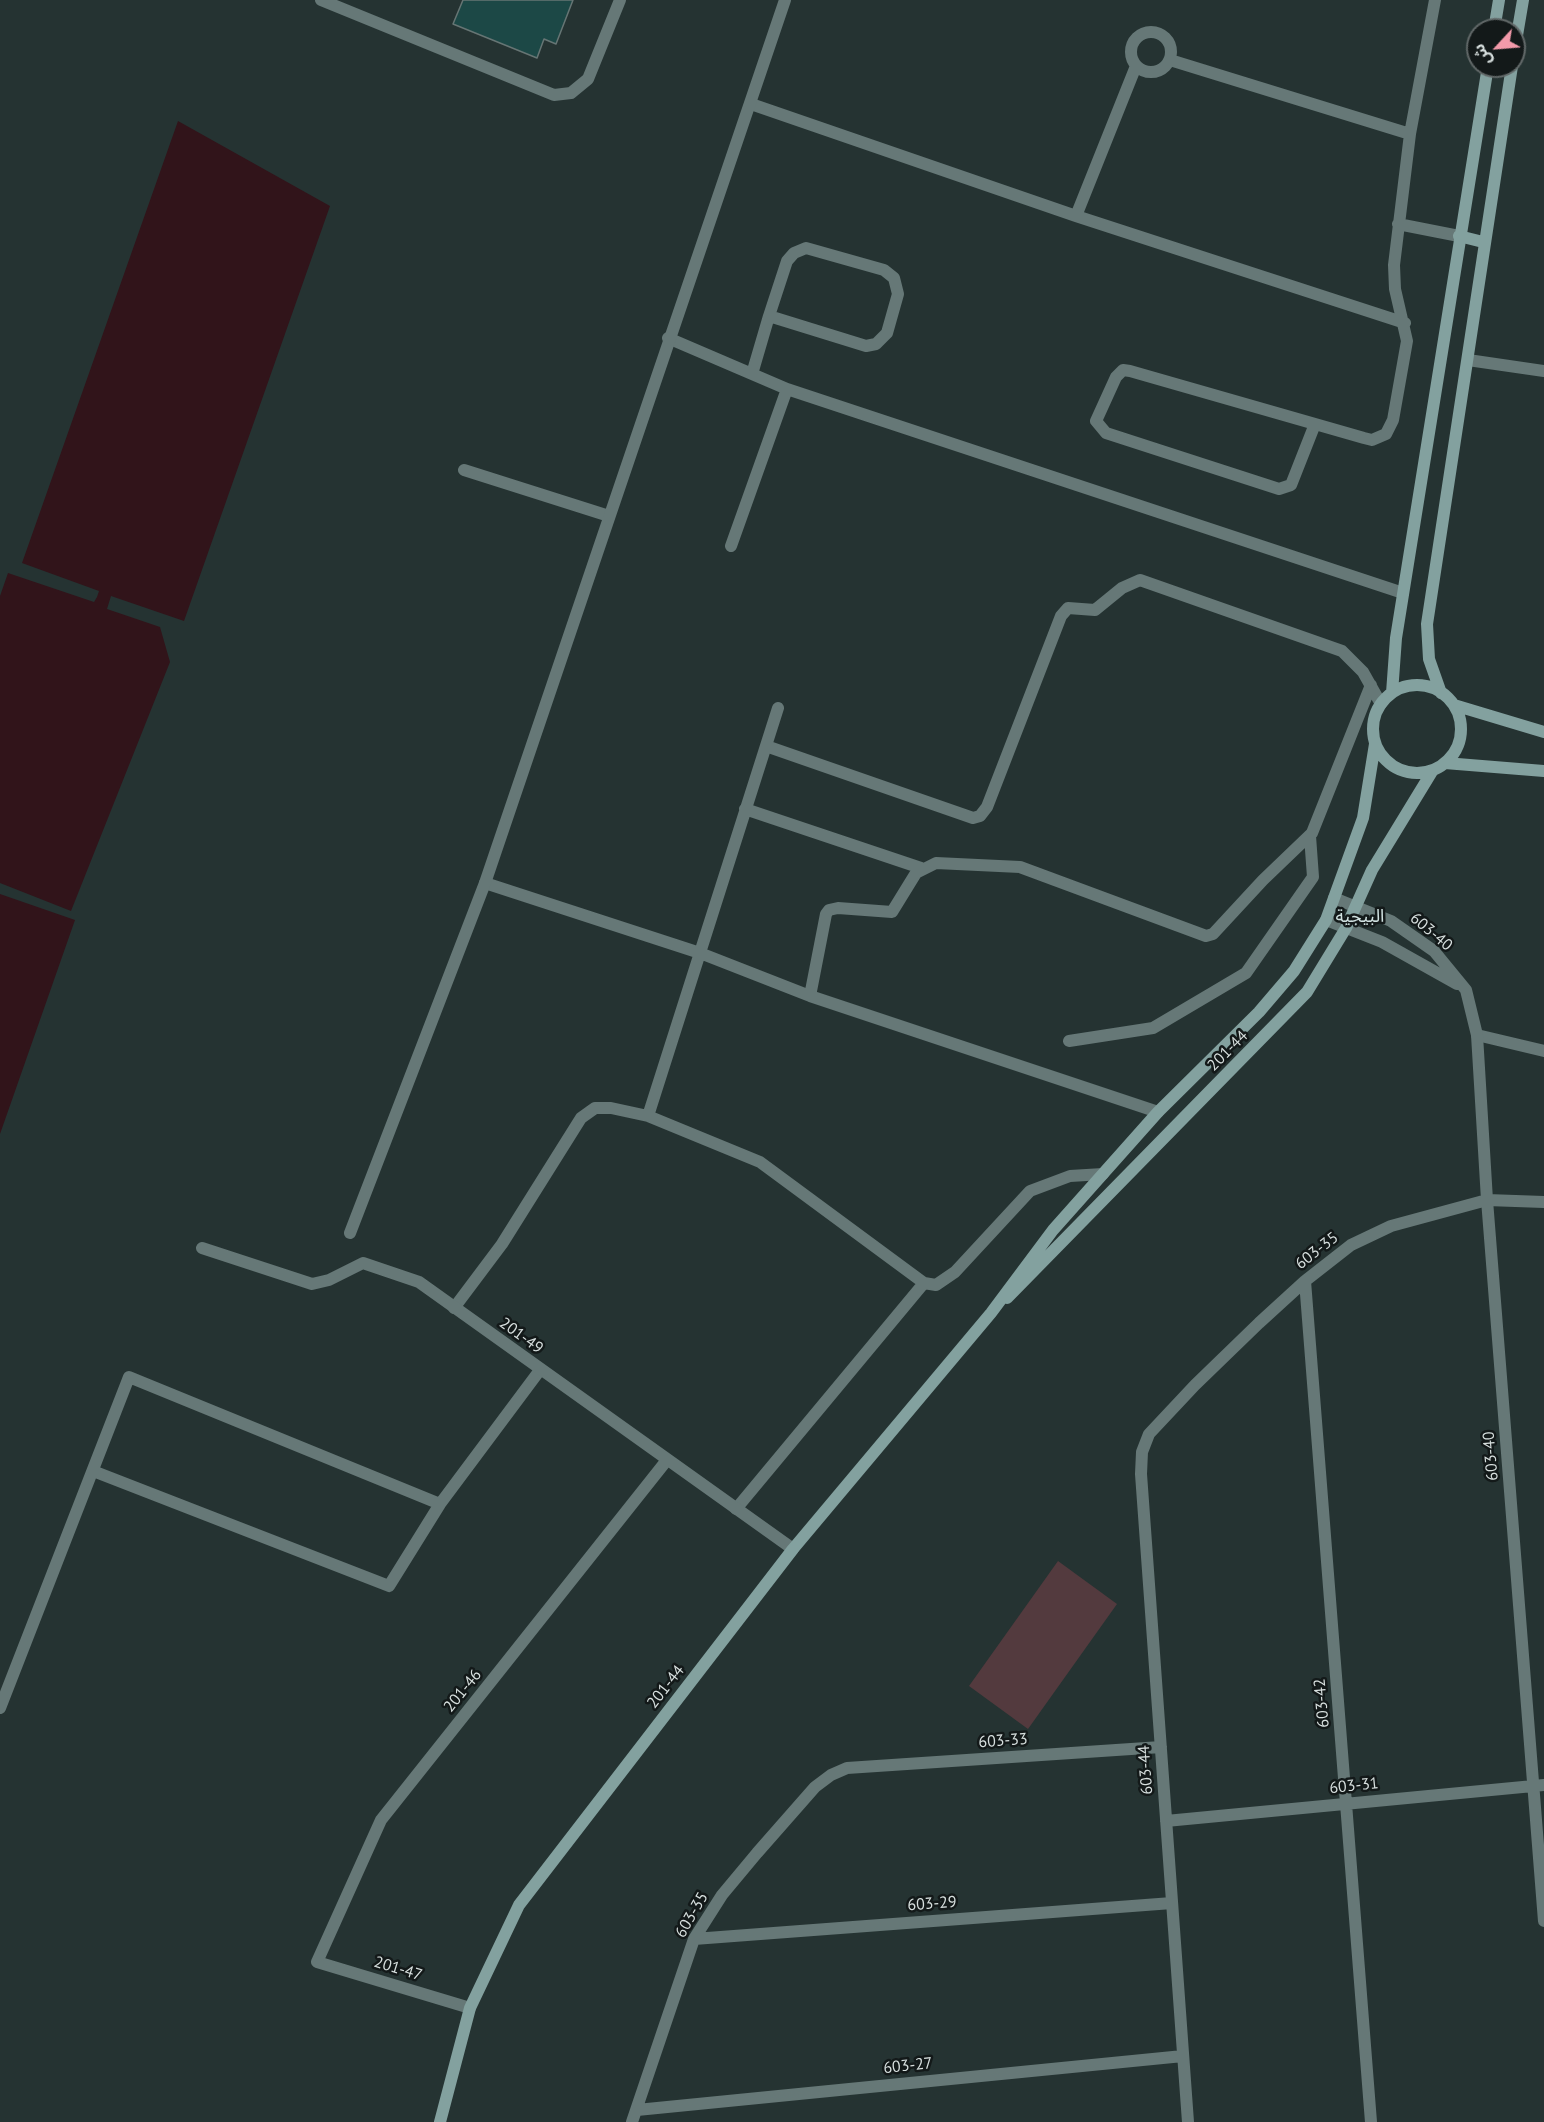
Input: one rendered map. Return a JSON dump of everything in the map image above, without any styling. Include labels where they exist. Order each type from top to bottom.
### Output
[{"type":"street","points":[[321,0],[554,95],[571,93],[588,79],[620,0]]},
{"type":"street","points":[[350,1233],[485,884],[785,0]]},
{"type":"street","points":[[1315,424],[1291,485],[1279,489],[1106,433],[1096,421],[1116,376],[1123,370],[1372,440],[1386,434],[1393,420],[1406,349],[1405,323],[1393,277],[1398,224],[1410,134],[1435,0]]},
{"type":"street","points":[[1496,18],[1499,0]]},
{"type":"street","points":[[1520,18],[1523,0]]},
{"type":"street","points":[[1151,31],[1165,37],[1171,52],[1170,60],[1165,67],[1151,72],[1136,66],[1131,59],[1131,43],[1136,37],[1151,31]]},
{"type":"street","points":[[1170,60],[1410,134]]},
{"type":"street","points":[[1076,216],[1136,66]]},
{"type":"street","points":[[1392,693],[1395,647],[1403,593],[1486,78]]},
{"type":"street","points":[[1441,693],[1429,659],[1427,624],[1468,360],[1483,242],[1510,78]]},
{"type":"street","points":[[751,104],[1076,216],[1405,323]]},
{"type":"street","points":[[1398,224],[1483,242]]},
{"type":"street","points":[[752,374],[769,316],[787,261],[794,252],[806,248],[885,270],[894,278],[898,294],[887,333],[876,344],[866,346],[769,316]]},
{"type":"street","points":[[669,338],[787,389],[1403,593]]},
{"type":"street","points":[[1468,360],[1544,371]]},
{"type":"street","points":[[731,546],[787,389]]},
{"type":"street","points":[[464,470],[609,516]]},
{"type":"street","points":[[766,746],[973,818],[980,816],[987,807],[1061,616],[1068,608],[1095,610],[1136,581],[1328,645],[1354,660],[1381,704]]},
{"type":"street","points":[[810,996],[826,914],[838,908],[892,912],[921,868],[936,862],[1020,867],[1210,936],[1310,836],[1371,685]]},
{"type":"street","points":[[1544,732],[1454,705],[1441,693],[1417,685],[1392,693],[1381,704],[1373,723],[1376,744],[1384,759],[1398,769],[1415,773],[1433,770],[1445,764],[1544,771]]},
{"type":"street","points":[[1445,764],[1459,741],[1460,722],[1454,705]]},
{"type":"street","points":[[648,1116],[778,708]]},
{"type":"street","name":"201-44","points":[[440,2122],[470,2008],[519,1905],[793,1549],[991,1313],[1053,1230],[1158,1112],[1259,1012],[1294,971],[1326,920],[1363,818],[1376,744]]},
{"type":"street","name":"201-44","points":[[991,1313],[1029,1278],[1307,992],[1346,928],[1372,870],[1433,770]]},
{"type":"street","points":[[744,809],[921,868]]},
{"type":"street","points":[[1069,1041],[1153,1028],[1246,973],[1313,877],[1310,836]]},
{"type":"street","points":[[485,884],[700,953],[810,996],[1158,1112]]},
{"type":"street","name":"603-40","points":[[1334,898],[1391,921],[1434,951],[1466,990],[1477,1035],[1487,1200],[1539,1785],[1544,1921]]},
{"type":"street","name":"603-40","points":[[1326,920],[1382,942],[1466,990]]},
{"type":"street","points":[[1477,1035],[1544,1051]]},
{"type":"street","points":[[454,1308],[502,1244],[581,1118],[595,1108],[648,1116],[760,1162],[924,1283],[936,1285],[956,1272],[1030,1191],[1070,1176],[1103,1174]]},
{"type":"street","name":"603-35","points":[[1159,1421],[1305,1281],[1351,1245],[1373,1234],[1487,1200],[1544,1202]]},
{"type":"street","name":"201-49","points":[[202,1248],[312,1284],[329,1280],[363,1263],[419,1282],[793,1549]]},
{"type":"street","name":"603-42","points":[[1305,1281],[1371,2122]]},
{"type":"street","points":[[736,1509],[924,1283]]},
{"type":"street","points":[[93,1471],[389,1586],[440,1504],[540,1370]]},
{"type":"street","points":[[0,1708],[129,1377],[440,1504]]},
{"type":"street","name":"603-44","points":[[1159,1421],[1149,1434],[1142,1452],[1142,1474],[1188,2122]]},
{"type":"street","name":"201-46","points":[[316,1962],[381,1820],[667,1460]]},
{"type":"street","name":"603-33","points":[[847,1768],[1161,1747]]},
{"type":"street","name":"603-35","points":[[632,2122],[694,1939],[723,1895],[815,1787],[831,1775],[847,1768]]},
{"type":"street","name":"603-31","points":[[1166,1821],[1539,1785]]},
{"type":"street","name":"603-29","points":[[694,1939],[1172,1903]]},
{"type":"street","name":"201-47","points":[[316,1962],[470,2008]]},
{"type":"street","name":"603-27","points":[[637,2110],[1183,2056]]},
{"type":"shaded area","points":[[178,121],[330,206],[184,621],[111,596],[107,609],[160,627],[170,662],[71,911],[0,883],[0,596],[8,573],[94,602],[97,597],[99,591],[22,563]]},
{"type":"shaded area","points":[[0,894],[75,920],[0,1134]]},
{"type":"shaded area","points":[[1058,1561],[1117,1604],[1028,1729],[969,1686]]},
{"type":"building","points":[[463,0],[573,0],[556,44],[544,39],[537,58],[453,24]]},
{"type":"district","name":"البيجية","points":[[1360,917]]}]
